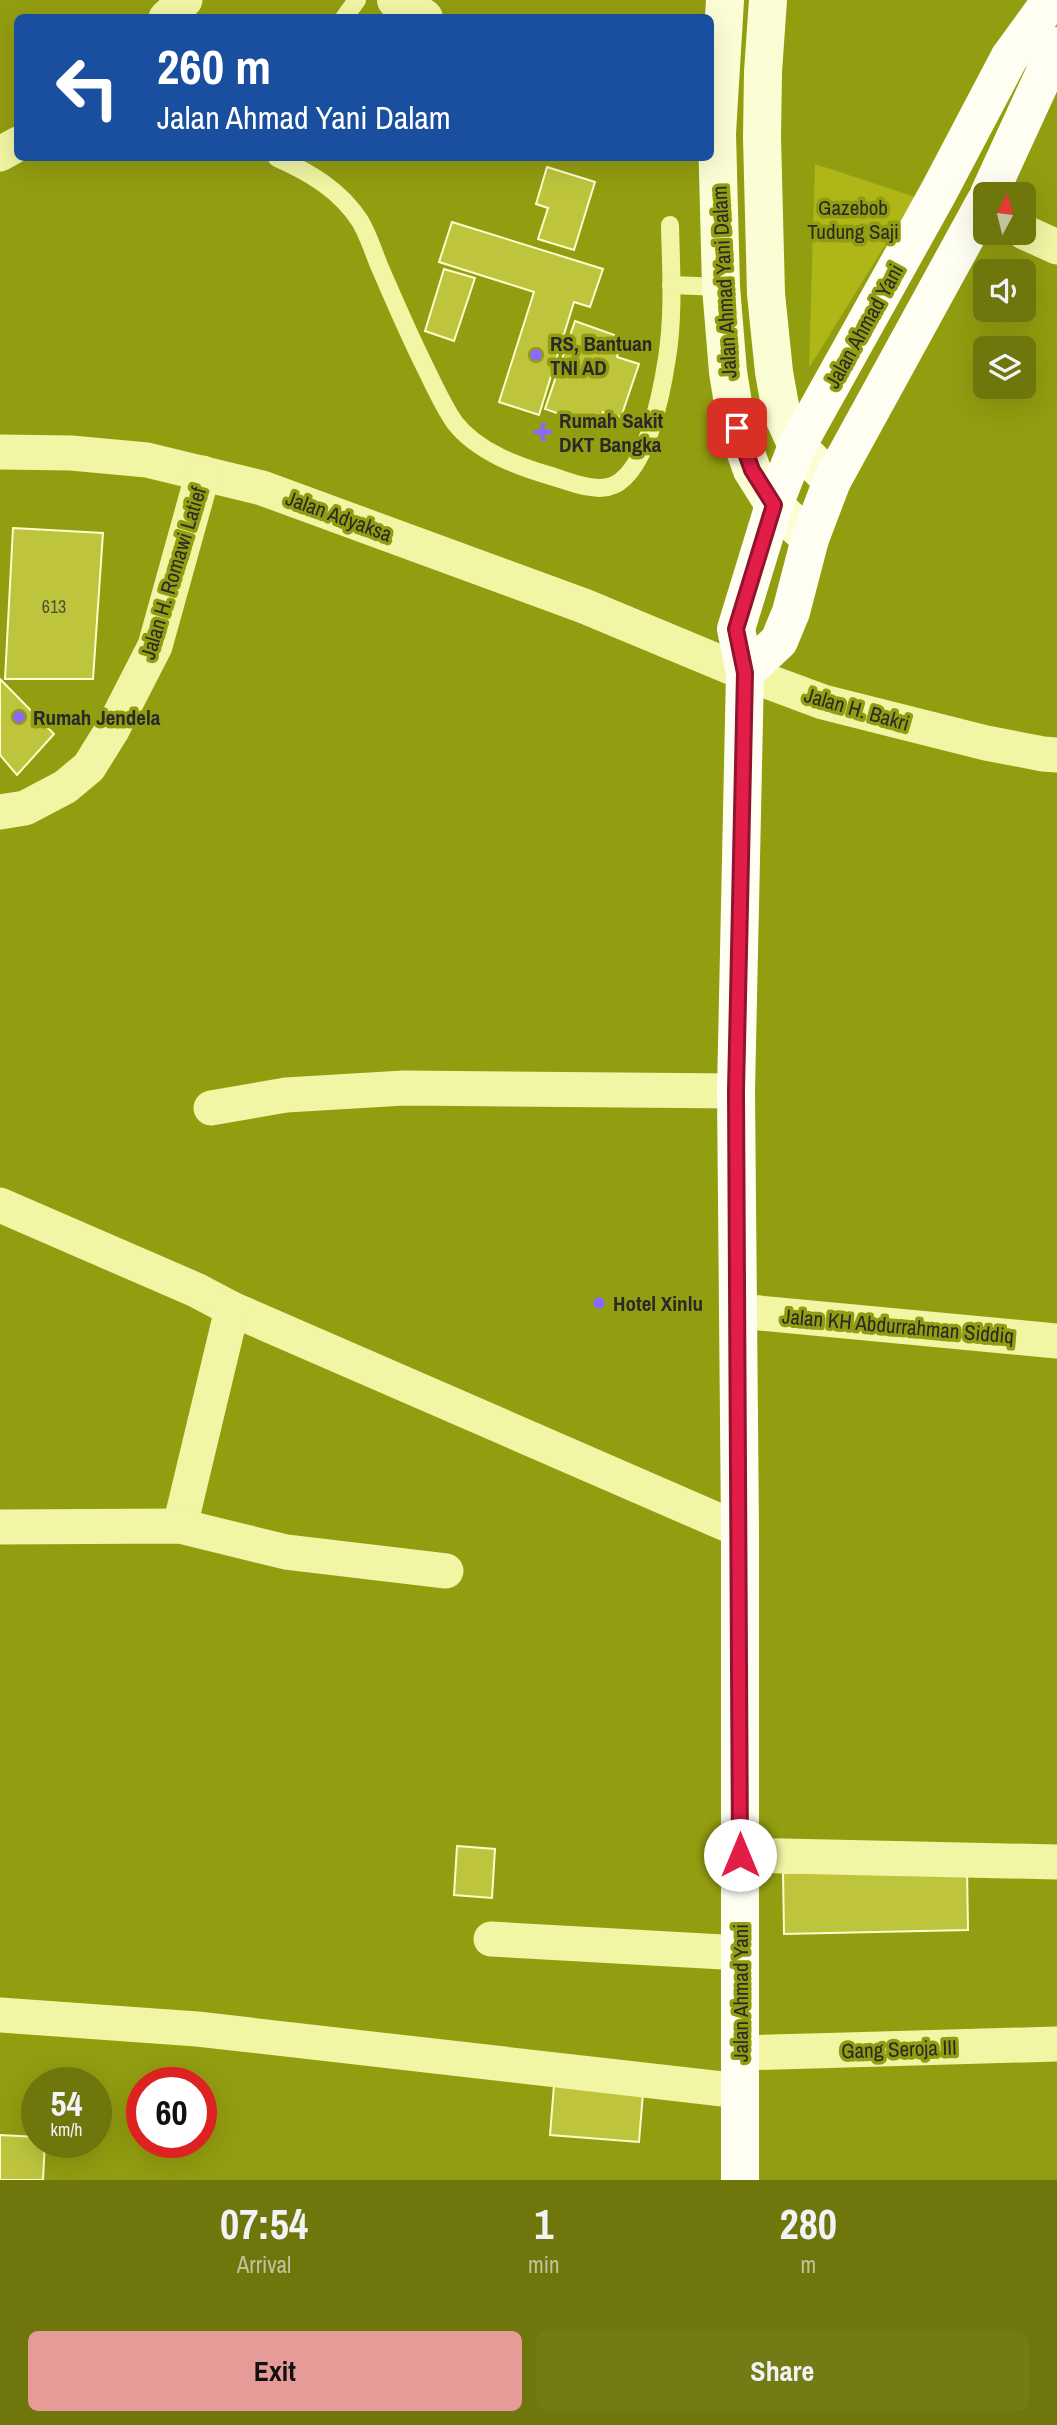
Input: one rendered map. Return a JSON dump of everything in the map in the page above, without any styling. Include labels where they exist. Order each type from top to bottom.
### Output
[{"type":"main road","name":"Jalan Ahmad Yani Dalam","points":[[726,0],[714,132],[728,372],[737,428],[752,470],[774,505],[810,539]]},
{"type":"main road","name":"Jalan Ahmad Yani Dalam","points":[[768,0],[762,72],[762,124],[766,294],[774,372],[781,411],[797,446],[832,481]]},
{"type":"main road","name":"Jalan Ahmad Yani","points":[[740,2180],[740,1530],[736,1091],[745,673],[736,629],[774,505],[797,446],[938,193],[1009,58],[1051,0]]},
{"type":"main road","points":[[996,182],[1057,46]]},
{"type":"main road","points":[[745,673],[779,641],[791,612],[810,539],[832,481],[973,228]]},
{"type":"street","points":[[170,14],[185,0]]},
{"type":"street","points":[[396,0],[418,14]]},
{"type":"street","points":[[1036,237],[1057,247]]},
{"type":"street","name":"Jalan Adyaksa","points":[[0,452],[71,453],[147,460],[262,488],[584,606],[663,640]]},
{"type":"street","name":"Jalan H. Romawi Latief","points":[[0,812],[25,808],[65,787],[89,767],[113,730],[155,646],[203,473]]},
{"type":"street","name":"Jalan H. Bakri","points":[[663,640],[823,702],[986,743],[1057,755]]},
{"type":"street","points":[[211,1108],[286,1095],[404,1088],[736,1091]]},
{"type":"street","points":[[0,1205],[740,1530]]},
{"type":"street","points":[[180,1526],[232,1309]]},
{"type":"street","name":"Jalan KH Abdurrahman Siddiq","points":[[738,1311],[1057,1341]]},
{"type":"street","points":[[0,1527],[180,1526],[286,1552],[446,1570]]},
{"type":"street","points":[[740,1855],[1057,1862]]},
{"type":"street","points":[[491,1939],[740,1953]]},
{"type":"street","points":[[0,2015],[197,2029],[740,2091]]},
{"type":"street","name":"Gang Seroja III","points":[[740,2053],[1057,2044]]},
{"type":"lane","points":[[284,161],[313,174],[334,191],[359,220],[433,385],[456,424],[482,447],[519,467],[582,485],[607,488],[621,482],[640,460],[654,416],[667,357],[671,285],[670,225]]},
{"type":"lane","points":[[671,285],[721,287]]},
{"type":"green space","name":"Gazebob Tudung Saji","points":[[815,164],[915,197],[809,368]]},
{"type":"building","points":[[547,167],[595,182],[574,250],[538,239],[548,208],[536,204]]},
{"type":"building","name":"RS, Bantuan TNI AD","points":[[452,222],[603,269],[590,307],[574,302],[539,415],[499,402],[534,292],[439,262]]},
{"type":"building","points":[[444,269],[475,278],[454,341],[425,331]]},
{"type":"building","points":[[575,321],[623,338],[617,357],[639,364],[621,417],[603,412],[598,427],[545,409]]},
{"type":"building","points":[[13,528],[103,533],[93,679],[5,679]]},
{"type":"building","name":"Rumah Jendela","points":[[0,679],[54,734],[17,775],[0,755]]},
{"type":"building","points":[[457,1846],[495,1849],[492,1898],[454,1895]]},
{"type":"building","points":[[967,1868],[968,1930],[784,1934],[783,1873]]},
{"type":"building","points":[[554,2085],[643,2093],[639,2142],[550,2135]]},
{"type":"building","points":[[0,2135],[21,2136],[21,2158],[44,2158],[43,2180],[0,2180]]},
{"type":"place","name":"RS, Bantuan TNI AD","points":[[536,355]]},
{"type":"place","name":"Rumah Sakit DKT Bangka","points":[[543,432]]},
{"type":"place","name":"Rumah Jendela","points":[[19,717]]},
{"type":"place","name":"Hotel Xinlu","points":[[599,1303]]},
{"type":"route","points":[[737,428],[752,470],[774,505],[736,629],[745,673],[736,1091],[740,1855]]}]
